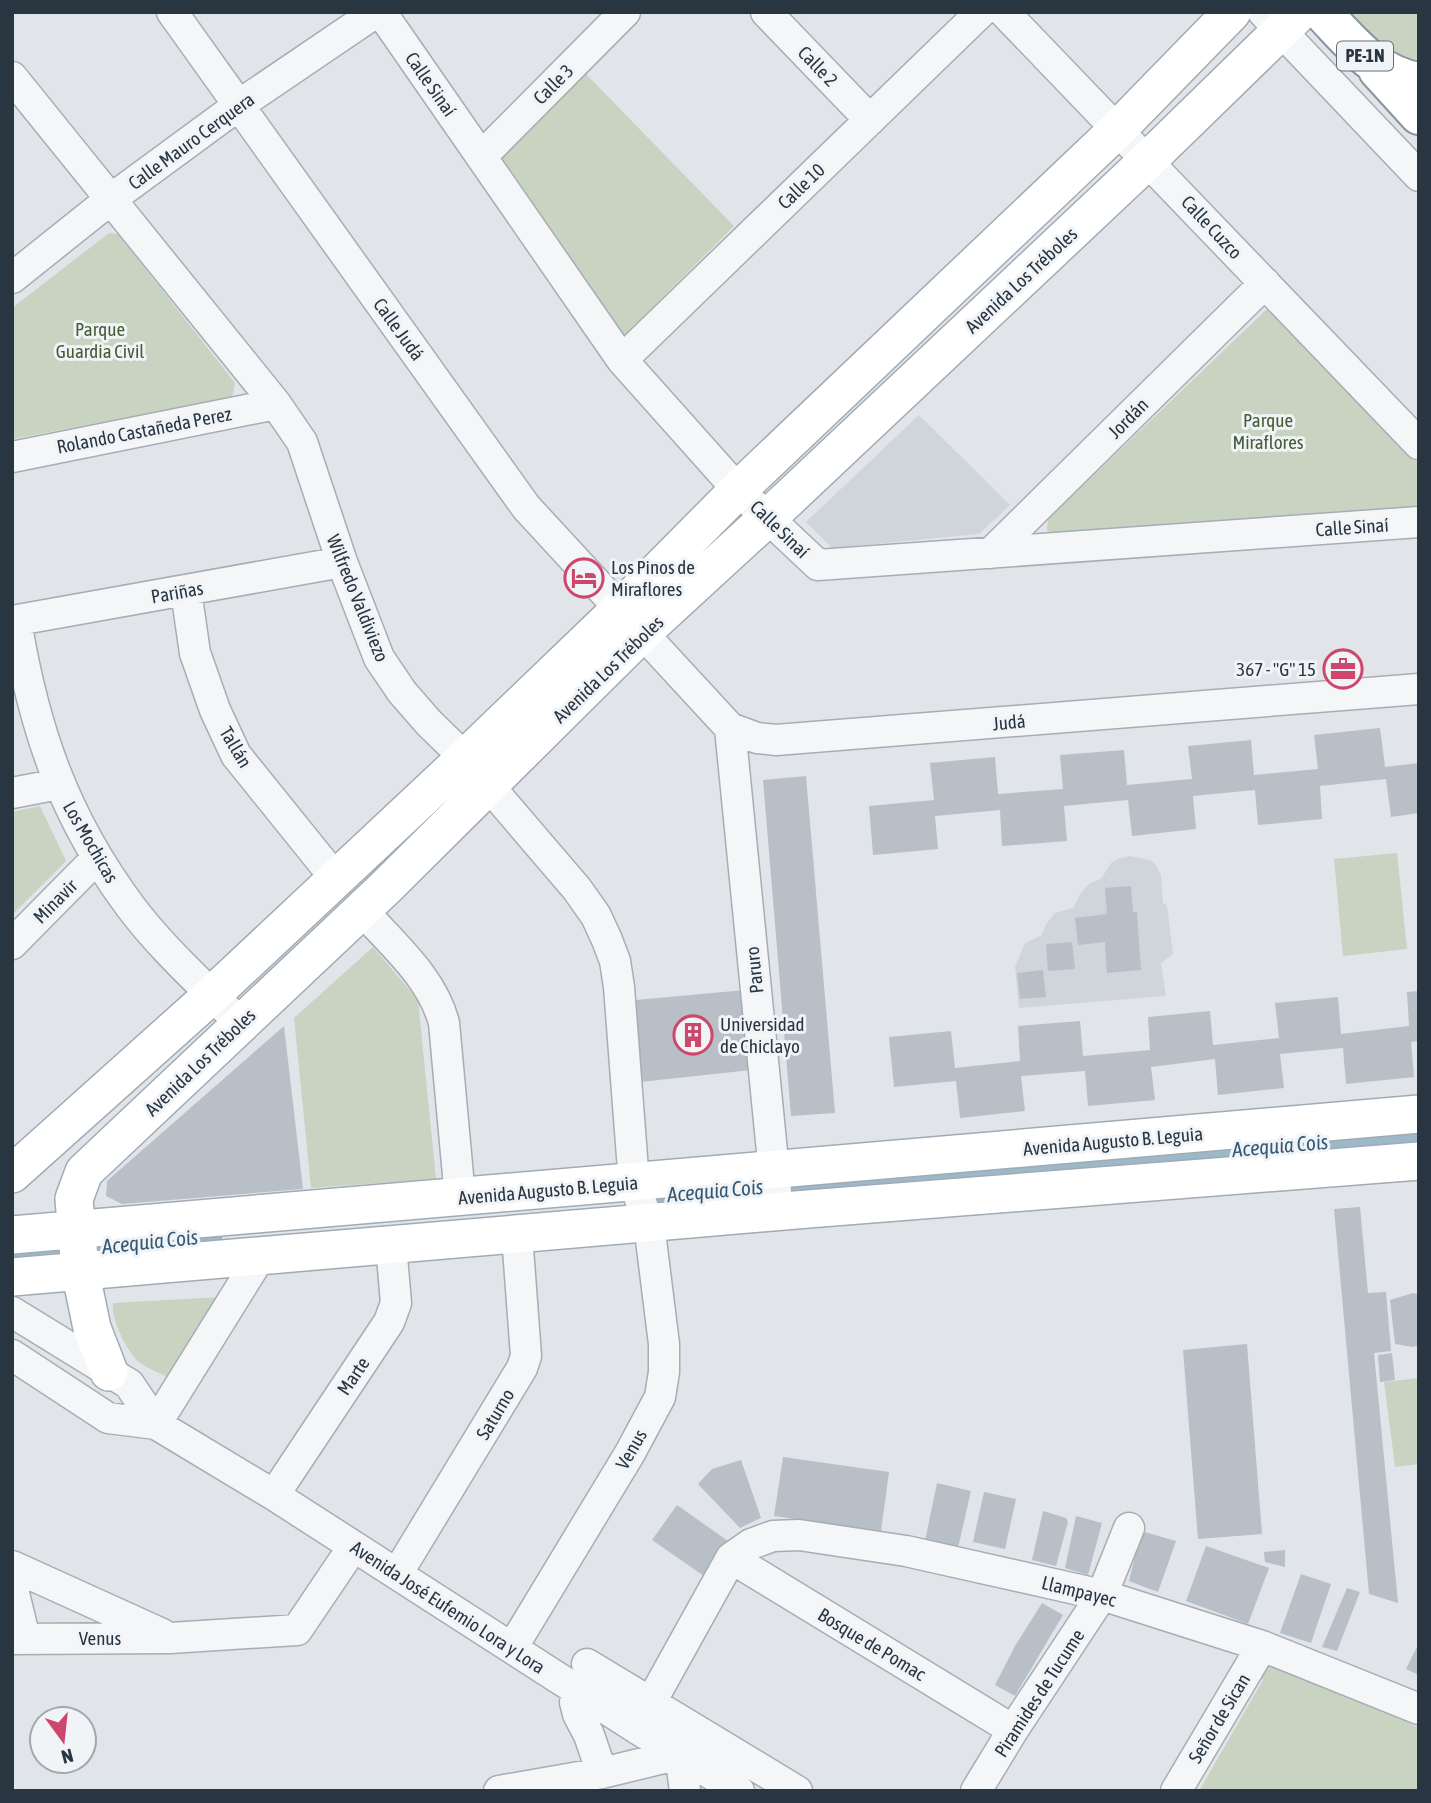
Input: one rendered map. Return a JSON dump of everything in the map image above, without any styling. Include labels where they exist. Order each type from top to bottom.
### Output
[{"type":"highway","name":"PE-1N","points":[[1322,12],[1419,115]]},
{"type":"highway","name":"PE-1N","points":[[1372,64],[1404,80],[1419,82]]},
{"type":"main road","name":"Avenida Los Tréboles","points":[[109,1372],[93,1328],[80,1269],[74,1199],[84,1172],[362,910],[489,786],[632,621],[738,490],[1118,129],[1232,12]]},
{"type":"main road","name":"Avenida Los Tréboles","points":[[12,1174],[213,994],[465,758],[632,621],[769,517],[1148,160],[1281,18]]},
{"type":"main road","name":"Avenida Augusto B. Leguia","points":[[12,1235],[775,1172],[1419,1114]]},
{"type":"main road","points":[[12,1277],[80,1269],[517,1236],[778,1211],[1419,1161]]},
{"type":"street","name":"Calle Judá","points":[[172,12],[526,507],[632,621]]},
{"type":"street","name":"Calle Mauro Cerquera","points":[[12,278],[111,199],[239,105],[379,12]]},
{"type":"street","name":"Calle Sinaí","points":[[379,12],[622,360],[738,490],[818,565],[1419,522]]},
{"type":"street","name":"Calle 3","points":[[482,156],[625,12]]},
{"type":"street","name":"Calle 2","points":[[766,12],[870,120]]},
{"type":"street","name":"Calle 10","points":[[622,360],[981,12]]},
{"type":"street","name":"Calle Cuzco","points":[[1004,12],[1419,444]]},
{"type":"street","points":[[1281,18],[1419,176]]},
{"type":"street","name":"Wilfredo Valdiviezo","points":[[12,77],[276,404],[302,442],[342,562],[379,658],[411,703],[465,758],[577,889],[596,916],[615,961],[634,1184],[649,1224]]},
{"type":"street","name":"Jordán","points":[[991,553],[1265,283]]},
{"type":"street","name":"Rolando Castañeda Perez","points":[[12,457],[276,404]]},
{"type":"street","name":"Pariñas","points":[[14,621],[342,562]]},
{"type":"street","name":"Tallán","points":[[186,591],[195,653],[215,710],[236,755],[336,879]]},
{"type":"street","name":"Los Mochicas","points":[[14,621],[39,731],[59,784],[97,858],[131,908],[169,953],[240,1023]]},
{"type":"street","points":[[632,621],[730,728]]},
{"type":"street","name":"Judá","points":[[730,728],[757,738],[776,740],[1419,689]]},
{"type":"street","name":"Paruro","points":[[730,728],[778,1211]]},
{"type":"street","points":[[12,793],[59,784]]},
{"type":"street","name":"Minavir","points":[[12,944],[97,858]]},
{"type":"street","points":[[362,910],[431,987],[439,1005],[444,1023],[460,1197]]},
{"type":"street","name":"Venus","points":[[512,1648],[630,1453],[660,1397],[664,1372],[664,1344],[649,1224]]},
{"type":"street","name":"Saturno","points":[[397,1574],[522,1368],[526,1356],[517,1236]]},
{"type":"street","name":"Marte","points":[[274,1494],[389,1322],[396,1303],[391,1245]]},
{"type":"street","points":[[156,1424],[261,1255]]},
{"type":"street","name":"Avenida José Eufemio Lora y Lora","points":[[12,1312],[129,1384],[156,1424]]},
{"type":"street","name":"Avenida José Eufemio Lora y Lora","points":[[12,1355],[108,1418],[156,1424],[274,1494],[512,1648],[583,1677],[680,1754],[739,1791]]},
{"type":"street","name":"Piramides de Tucume","points":[[976,1791],[1102,1595],[1129,1528]]},
{"type":"street","name":"Llampayec","points":[[731,1558],[751,1544],[773,1536],[799,1535],[906,1551],[1102,1595],[1262,1646],[1419,1709]]},
{"type":"street","name":"Venus","points":[[19,1639],[170,1638],[297,1630],[353,1547]]},
{"type":"street","points":[[651,1702],[731,1558]]},
{"type":"street","name":"Bosque de Pomac","points":[[731,1558],[1013,1730]]},
{"type":"street","points":[[12,1566],[170,1638]]},
{"type":"street","points":[[12,1584],[19,1639]]},
{"type":"street","name":"Señor de Sican","points":[[1176,1791],[1262,1646]]},
{"type":"street","points":[[603,1773],[575,1702],[583,1677],[651,1702],[797,1791]]},
{"type":"street","points":[[499,1791],[603,1773],[680,1754],[685,1791]]},
{"type":"shaded area","points":[[919,415],[1010,505],[979,534],[832,548],[806,522]]},
{"type":"shaded area","points":[[1130,856],[1150,860],[1161,875],[1163,903],[1167,905],[1173,954],[1161,963],[1166,996],[1019,1008],[1015,967],[1025,943],[1042,935],[1046,924],[1055,913],[1073,908],[1081,893],[1090,883],[1101,879],[1111,863]]},
{"type":"green space","points":[[1352,12],[1419,12],[1419,59],[1408,58],[1390,50],[1373,36]]},
{"type":"green space","points":[[586,74],[734,226],[624,336],[499,154]]},
{"type":"green space","name":"Parque Guardia Civil","points":[[109,233],[118,234],[235,383],[232,398],[12,439],[12,308]]},
{"type":"green space","name":"Parque Miraflores","points":[[1269,307],[1277,308],[1419,464],[1419,508],[1055,536],[1047,530],[1048,519]]},
{"type":"green space","points":[[40,806],[66,861],[12,915],[12,812]]},
{"type":"green space","points":[[1397,853],[1407,949],[1343,956],[1334,859]]},
{"type":"green space","points":[[373,947],[418,1000],[436,1179],[311,1188],[294,1018]]},
{"type":"green space","points":[[221,1297],[170,1379],[135,1358],[114,1317],[113,1303]]},
{"type":"green space","points":[[1419,1378],[1419,1464],[1395,1467],[1384,1382]]},
{"type":"green space","points":[[1275,1663],[1287,1671],[1286,1673],[1375,1705],[1419,1728],[1419,1791],[1199,1791],[1263,1680],[1259,1674],[1268,1665]]},
{"type":"building","points":[[1380,728],[1385,767],[1419,763],[1419,813],[1391,817],[1386,779],[1320,786],[1322,819],[1258,825],[1255,790],[1193,796],[1196,829],[1132,836],[1128,800],[1064,806],[1067,841],[1002,846],[1000,810],[935,816],[938,849],[873,855],[869,806],[934,800],[930,763],[995,757],[998,794],[1063,789],[1060,755],[1124,750],[1127,785],[1192,779],[1188,746],[1251,740],[1254,775],[1318,769],[1314,735]]},
{"type":"building","points":[[806,776],[835,1113],[791,1116],[763,780]]},
{"type":"building","points":[[1131,886],[1133,912],[1137,912],[1141,970],[1107,973],[1105,942],[1078,945],[1075,918],[1107,914],[1105,888]]},
{"type":"building","points":[[1072,942],[1075,969],[1048,971],[1046,944]]},
{"type":"building","points":[[1043,970],[1046,997],[1020,999],[1017,973]]},
{"type":"building","name":"Universidad de Chiclayo","points":[[745,990],[751,1070],[640,1082],[636,1000]]},
{"type":"building","points":[[1419,991],[1419,1041],[1411,1042],[1414,1077],[1346,1084],[1343,1048],[1280,1054],[1284,1088],[1218,1095],[1215,1059],[1151,1067],[1155,1100],[1088,1106],[1085,1071],[1021,1076],[1025,1111],[960,1118],[956,1081],[894,1087],[889,1037],[951,1031],[955,1068],[1020,1061],[1018,1026],[1080,1021],[1083,1056],[1150,1050],[1148,1017],[1210,1011],[1213,1045],[1279,1038],[1275,1003],[1338,997],[1341,1034],[1409,1026],[1407,992]]},
{"type":"building","points":[[284,1026],[303,1189],[122,1204],[106,1196],[107,1181]]},
{"type":"building","points":[[1360,1207],[1368,1293],[1386,1292],[1391,1351],[1374,1353],[1398,1603],[1369,1594],[1334,1209]]},
{"type":"building","points":[[1413,1293],[1419,1295],[1419,1345],[1413,1347],[1395,1344],[1390,1300]]},
{"type":"building","points":[[1247,1344],[1262,1534],[1198,1539],[1183,1350]]},
{"type":"building","points":[[1392,1353],[1395,1380],[1380,1382],[1378,1355]]},
{"type":"building","points":[[783,1457],[889,1472],[881,1531],[774,1516]]},
{"type":"building","points":[[741,1460],[761,1518],[740,1528],[698,1484],[712,1469]]},
{"type":"building","points":[[937,1483],[971,1491],[958,1548],[925,1541]]},
{"type":"building","points":[[984,1492],[1016,1499],[1005,1549],[973,1542]]},
{"type":"building","points":[[677,1505],[728,1541],[704,1576],[652,1540]]},
{"type":"building","points":[[1043,1511],[1066,1518],[1068,1522],[1056,1566],[1032,1560]]},
{"type":"building","points":[[1076,1516],[1102,1523],[1088,1575],[1065,1568]]},
{"type":"building","points":[[1141,1531],[1176,1541],[1158,1592],[1129,1581]]},
{"type":"building","points":[[1206,1546],[1269,1568],[1248,1624],[1186,1601]]},
{"type":"building","points":[[1285,1550],[1285,1567],[1265,1562],[1264,1552]]},
{"type":"building","points":[[1301,1574],[1331,1584],[1311,1643],[1280,1633]]},
{"type":"building","points":[[1347,1588],[1360,1592],[1337,1651],[1322,1647]]},
{"type":"building","points":[[1042,1603],[1063,1615],[1015,1696],[995,1685]]},
{"type":"building","points":[[1419,1643],[1419,1675],[1406,1669]]},
{"type":"waterway","name":"Acequia Cois","points":[[636,1199],[1419,1135]]},
{"type":"waterway","name":"Acequia Cois","points":[[12,1256],[211,1236]]},
{"type":"place","name":"Los Pinos de Miraflores","points":[[584,578]]},
{"type":"place","name":"367 - \"G\" 15","points":[[1343,669]]},
{"type":"place","name":"Universidad de Chiclayo","points":[[693,1035]]}]
